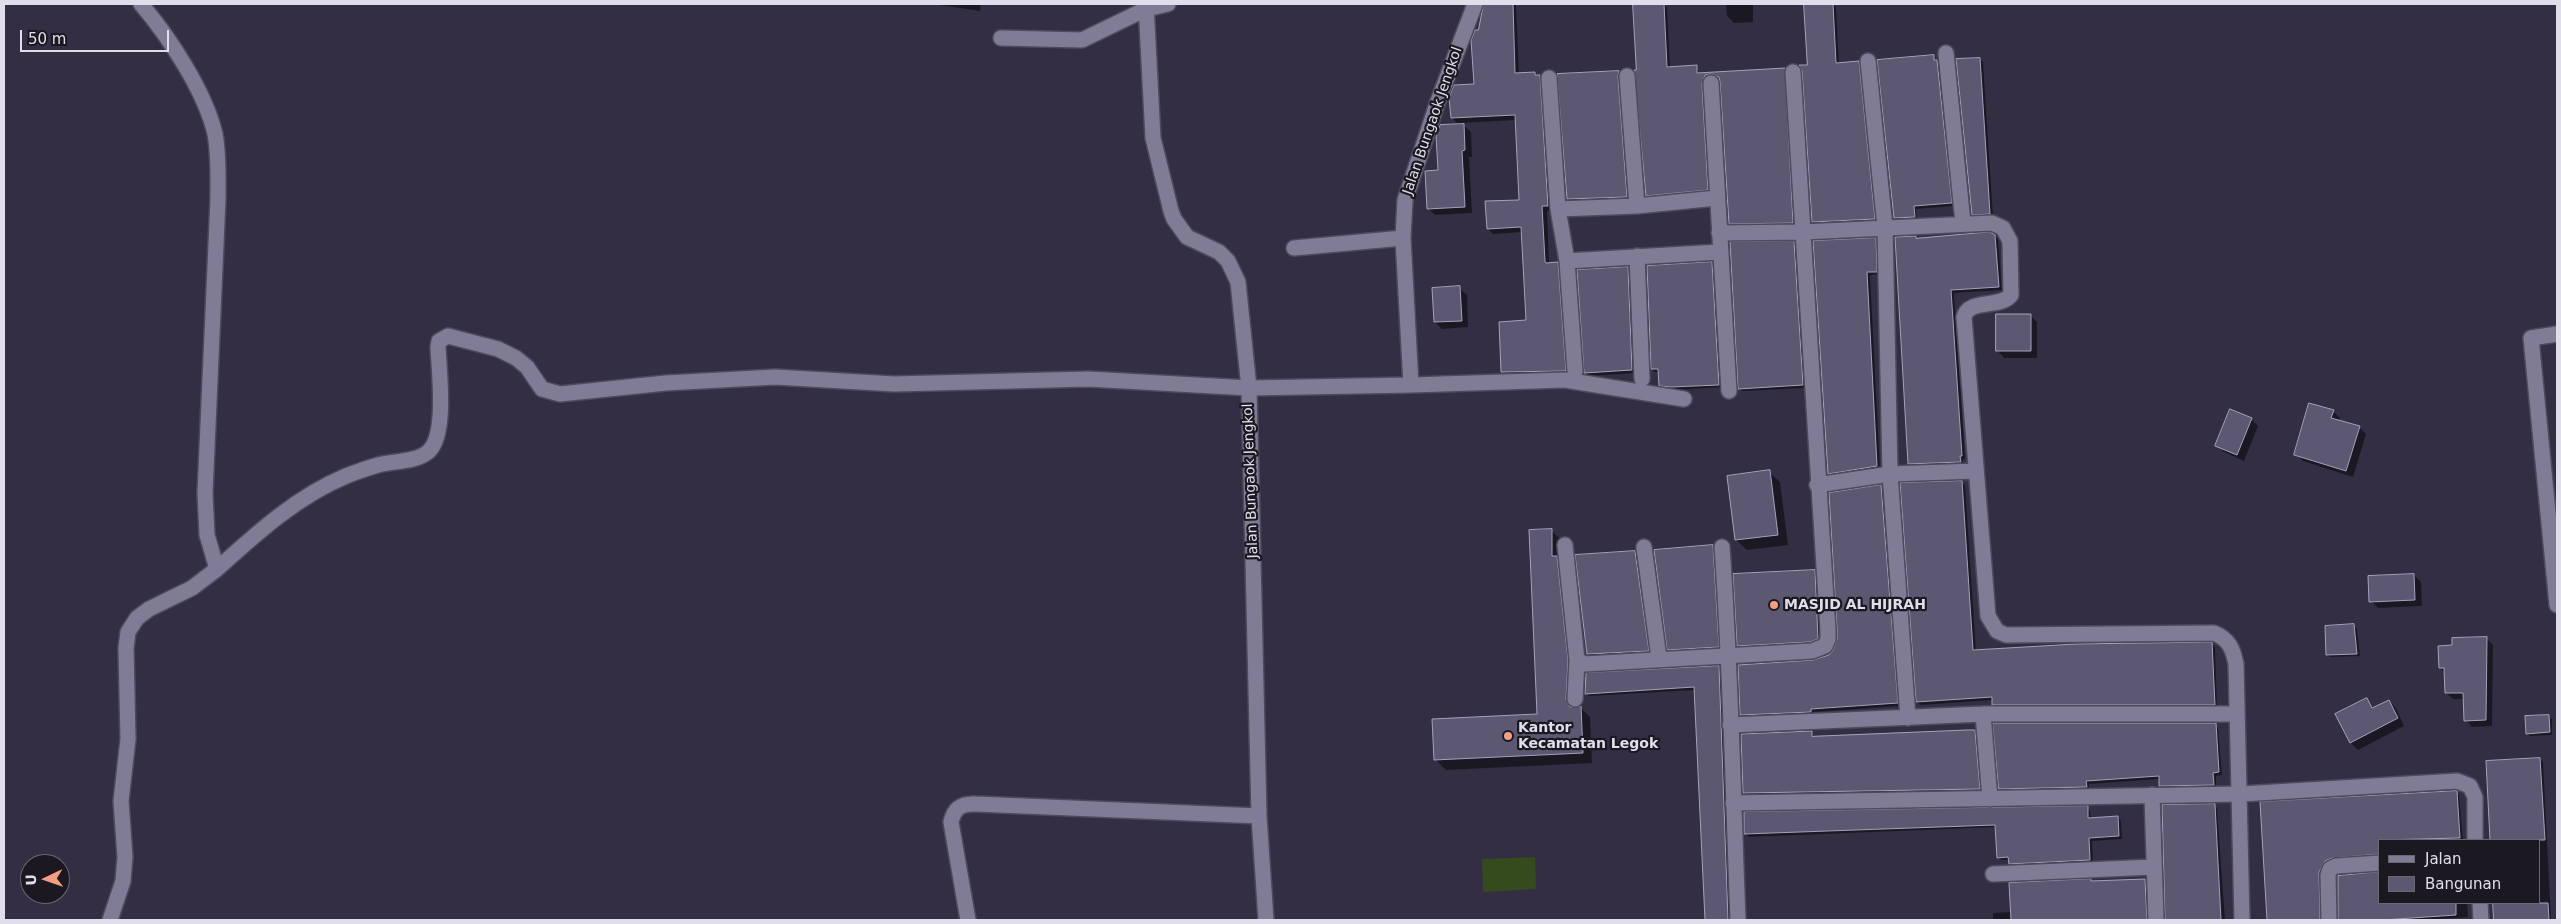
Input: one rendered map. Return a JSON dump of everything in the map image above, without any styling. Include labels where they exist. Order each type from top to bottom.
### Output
[{"type":"street","points":[[141,4],[187,70],[204,102],[215,134],[218,199],[205,493],[207,535],[217,569]]},
{"type":"street","points":[[1000,38],[1082,40],[1146,6],[1168,4]]},
{"type":"street","name":"Jalan Bungaok Jengkol","points":[[1266,920],[1259,816],[1248,388],[1411,385],[1403,238],[1405,200],[1437,104],[1475,4]]},
{"type":"street","points":[[110,920],[123,881],[124,857],[121,801],[128,740],[126,648],[128,632],[137,618],[149,609],[192,588],[217,569],[269,522],[308,496],[345,477],[378,465],[412,459],[429,452],[436,441],[440,421],[438,347],[439,341],[448,336],[498,349],[516,358],[527,367],[542,389],[560,394],[666,383],[775,377],[894,384],[1088,379],[1248,388],[1238,282],[1234,270],[1219,252],[1187,237],[1174,219],[1167,196],[1153,138],[1146,6]]},
{"type":"street","points":[[1946,53],[1963,223]]},
{"type":"street","points":[[1868,61],[1885,227],[1890,474],[1908,718]]},
{"type":"street","points":[[1577,660],[1585,664],[1659,658],[1812,651],[1825,646],[1828,639],[1793,72]]},
{"type":"street","points":[[1628,76],[1637,206]]},
{"type":"street","points":[[1549,78],[1558,209],[1567,261],[1575,371]]},
{"type":"street","points":[[1711,83],[1719,252],[1729,391]]},
{"type":"street","points":[[1558,209],[1637,206],[1717,198]]},
{"type":"street","points":[[1718,233],[1803,232],[1963,223],[1992,223],[2003,228],[2007,233],[2010,241],[2012,282],[2012,291],[2008,299],[1971,307],[1964,314],[1987,608],[1992,625],[1997,631],[2006,635],[2214,633],[2223,637],[2233,651],[2236,664],[2236,714],[2241,794],[2242,920]]},
{"type":"street","points":[[1294,248],[1403,238]]},
{"type":"street","points":[[1567,261],[1719,252]]},
{"type":"street","points":[[1637,256],[1642,379]]},
{"type":"street","points":[[2557,334],[2531,338],[2554,546],[2557,605]]},
{"type":"street","points":[[1411,385],[1565,380],[1684,399]]},
{"type":"street","points":[[1817,485],[1890,474],[1976,471]]},
{"type":"street","points":[[1565,545],[1577,660],[1575,699]]},
{"type":"street","points":[[1644,547],[1659,658]]},
{"type":"street","points":[[1722,547],[1729,655],[1738,920]]},
{"type":"street","points":[[1730,725],[1983,714],[2236,714]]},
{"type":"street","points":[[1983,714],[1990,799]]},
{"type":"street","points":[[1733,802],[2241,794],[2457,781],[2470,786],[2475,797],[2475,839]]},
{"type":"street","points":[[2152,795],[2156,920]]},
{"type":"street","points":[[968,920],[951,822],[956,809],[961,805],[976,804],[1259,816]]},
{"type":"street","points":[[2329,920],[2328,875],[2330,869],[2336,866],[2378,863]]},
{"type":"street","points":[[1993,874],[2154,867]]},
{"type":"street","points":[[2480,904],[2481,920]]},
{"type":"green space","points":[[1535,857],[1536,889],[1483,892],[1482,859]]},
{"type":"building","points":[[1484,4],[1513,4],[1515,73],[1535,72],[1535,75],[1540,75],[1548,206],[1542,206],[1545,261],[1546,263],[1558,262],[1566,371],[1501,372],[1499,322],[1526,320],[1521,227],[1487,229],[1485,201],[1519,200],[1515,115],[1451,118],[1449,98],[1454,85],[1474,84],[1471,40],[1475,30],[1478,30]]},
{"type":"building","points":[[1633,4],[1664,4],[1667,67],[1697,65],[1697,73],[1785,68],[1793,223],[1729,224],[1720,82],[1719,77],[1711,74],[1705,75],[1702,84],[1708,190],[1646,196],[1634,70],[1636,70]]},
{"type":"building","points":[[1804,4],[1833,4],[1836,63],[1859,61],[1875,219],[1812,222],[1802,71],[1799,65],[1807,65]]},
{"type":"building","points":[[1934,55],[1934,60],[1937,60],[1952,203],[1914,206],[1915,217],[1894,218],[1877,60]]},
{"type":"building","points":[[1980,58],[1990,214],[1972,215],[1956,59]]},
{"type":"building","points":[[1619,71],[1627,197],[1567,199],[1557,74]]},
{"type":"building","points":[[1464,124],[1465,150],[1462,151],[1465,207],[1427,209],[1425,171],[1438,170],[1436,136],[1440,125]]},
{"type":"building","points":[[1990,232],[1995,235],[1999,287],[1951,290],[1961,462],[1908,464],[1895,237],[1916,236],[1916,238]]},
{"type":"building","points":[[1876,238],[1877,272],[1867,272],[1877,466],[1828,474],[1813,241]]},
{"type":"building","points":[[1794,241],[1803,385],[1738,389],[1730,242]]},
{"type":"building","points":[[1712,262],[1719,385],[1659,386],[1658,369],[1651,369],[1647,266]]},
{"type":"building","points":[[1628,267],[1632,370],[1584,373],[1577,270]]},
{"type":"building","points":[[1460,286],[1462,321],[1434,322],[1432,288]]},
{"type":"building","points":[[1996,314],[2031,314],[2031,351],[1996,351]]},
{"type":"building","points":[[2309,403],[2334,410],[2331,418],[2360,426],[2346,471],[2294,455]]},
{"type":"building","points":[[2230,409],[2252,418],[2237,455],[2215,446]]},
{"type":"building","points":[[1770,470],[1778,535],[1735,540],[1727,476]]},
{"type":"building","points":[[1962,481],[1973,650],[2076,644],[2212,642],[2215,705],[1992,705],[1992,697],[1916,702],[1900,483]]},
{"type":"building","points":[[1881,485],[1898,703],[1811,709],[1811,712],[1740,715],[1738,665],[1813,660],[1829,655],[1833,650],[1837,639],[1837,629],[1829,493]]},
{"type":"building","points":[[1552,529],[1552,556],[1557,556],[1568,660],[1566,699],[1570,707],[1581,706],[1583,753],[1434,760],[1432,719],[1537,714],[1529,530]]},
{"type":"building","points":[[1713,545],[1719,647],[1667,650],[1654,550]]},
{"type":"building","points":[[1635,551],[1649,651],[1587,654],[1575,555]]},
{"type":"building","name":"MASJID AL HIJRAH","points":[[1815,570],[1818,639],[1810,642],[1737,646],[1733,574]]},
{"type":"building","points":[[2414,574],[2415,600],[2369,602],[2368,576]]},
{"type":"building","points":[[2354,624],[2357,654],[2326,655],[2325,626]]},
{"type":"building","points":[[2487,637],[2486,720],[2464,721],[2463,693],[2445,693],[2444,668],[2439,668],[2438,646],[2452,645],[2452,638]]},
{"type":"building","points":[[1719,666],[1728,920],[1705,920],[1694,687],[1585,694],[1586,673]]},
{"type":"building","points":[[2367,698],[2372,708],[2389,700],[2398,718],[2350,743],[2335,714]]},
{"type":"building","points":[[2549,715],[2550,732],[2526,734],[2525,716]]},
{"type":"building","points":[[1993,723],[2216,723],[2219,772],[2213,773],[2214,785],[2159,786],[2159,776],[2086,781],[2087,787],[1999,789]]},
{"type":"building","points":[[1975,730],[1980,789],[1743,793],[1741,734],[1812,731],[1812,736]]},
{"type":"building","points":[[2540,758],[2545,840],[2490,839],[2486,761]]},
{"type":"building","points":[[2457,791],[2460,838],[2378,839],[2378,854],[2332,858],[2325,861],[2319,872],[2320,920],[2267,920],[2260,802]]},
{"type":"building","points":[[2215,804],[2221,920],[2165,920],[2162,805]]},
{"type":"building","points":[[2088,806],[2088,818],[2118,816],[2119,836],[2089,838],[2090,860],[2009,864],[2008,857],[1997,858],[1995,825],[1744,834],[1744,812]]},
{"type":"building","points":[[2378,872],[2378,904],[2456,904],[2456,915],[2382,920],[2338,920],[2338,876]]},
{"type":"building","points":[[2091,879],[2091,881],[2145,879],[2147,920],[2011,920],[2009,883]]},
{"type":"building","points":[[2548,903],[2549,920],[2494,920],[2493,904]]},
{"type":"place","name":"MASJID AL HIJRAH","points":[[1774,605]]},
{"type":"place","name":"Kantor Kecamatan Legok","points":[[1508,736]]}]
